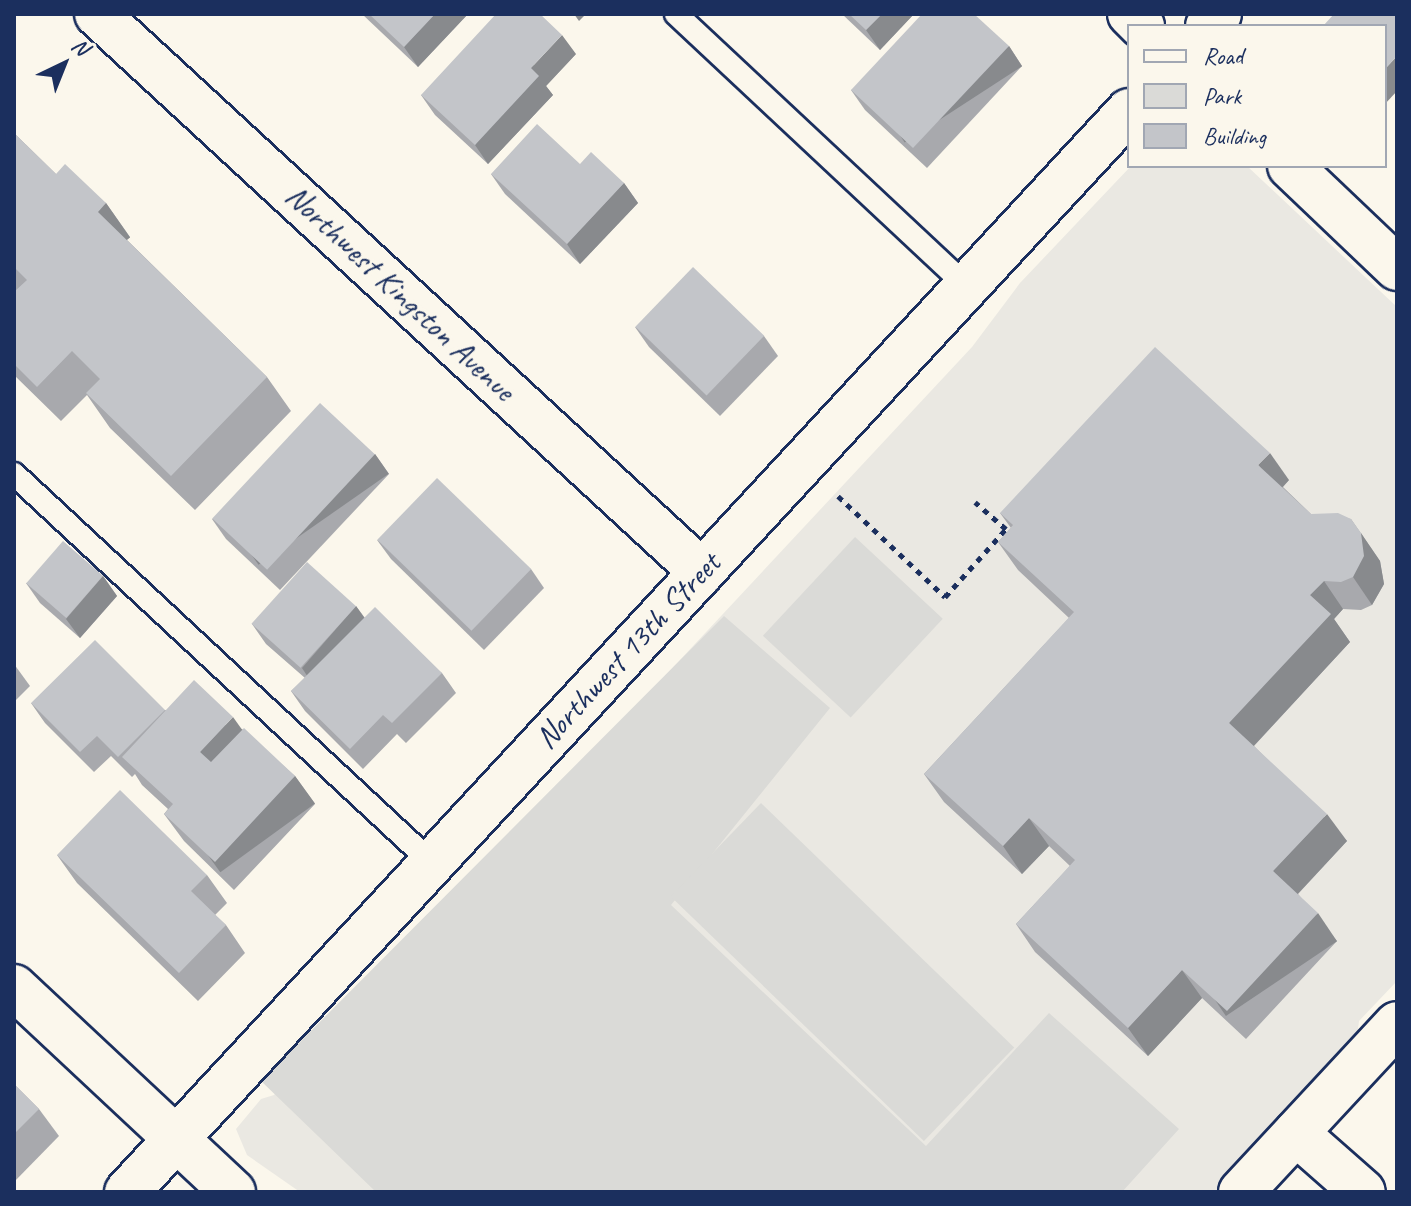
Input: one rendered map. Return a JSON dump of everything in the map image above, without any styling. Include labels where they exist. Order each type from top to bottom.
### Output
[{"type":"street","name":"Northwest Kingston Avenue","points":[[97,14],[702,572]]},
{"type":"street","name":"Northwest 13th Street","points":[[127,1192],[1127,113]]},
{"type":"street","points":[[1292,168],[1397,268]]},
{"type":"street","points":[[14,987],[233,1192]]},
{"type":"street","points":[[1241,1192],[1397,1024]]},
{"type":"street","points":[[1296,1133],[1363,1192]]},
{"type":"lane","points":[[676,14],[967,286]]},
{"type":"lane","points":[[14,474],[432,863]]},
{"type":"path","points":[[802,463],[945,597],[1006,529],[975,502]]},
{"type":"shaded area","points":[[1129,168],[1249,168],[1397,307],[1397,981],[1359,1021],[1355,1052],[1223,1192],[300,1192],[247,1155],[236,1129],[261,1099],[274,1095],[972,347],[1020,283]]},
{"type":"green space","points":[[855,537],[943,619],[851,718],[763,636]]},
{"type":"green space","points":[[724,616],[830,708],[671,905],[926,1146],[1049,1013],[1179,1129],[1122,1192],[376,1192],[261,1081]]},
{"type":"green space","points":[[761,803],[1014,1048],[924,1141],[671,897]]},
{"type":"building","points":[[369,14],[435,14],[404,47]]},
{"type":"building","points":[[496,14],[540,14],[562,35],[531,68],[539,76],[475,145],[421,95]]},
{"type":"building","points":[[849,14],[882,14],[866,30]]},
{"type":"building","points":[[922,14],[974,14],[1009,46],[913,148],[851,90]]},
{"type":"building","points":[[1334,14],[1397,14],[1397,56],[1387,67],[1387,24],[1325,24]]},
{"type":"building","points":[[537,124],[580,164],[591,152],[624,183],[567,244],[491,174]]},
{"type":"building","points":[[14,133],[56,174],[65,164],[106,203],[98,212],[267,377],[171,476],[86,393],[100,379],[72,351],[37,387],[14,364],[14,292],[27,280],[14,267]]},
{"type":"building","points":[[693,267],[764,336],[707,395],[635,327]]},
{"type":"building","points":[[1155,347],[1270,453],[1258,465],[1311,514],[1338,513],[1351,519],[1361,533],[1364,556],[1353,577],[1341,582],[1324,581],[1310,595],[1331,614],[1229,723],[1327,814],[1273,871],[1318,913],[1227,1011],[1182,970],[1128,1028],[1016,924],[1075,860],[1029,818],[1003,846],[924,774],[1074,612],[998,542],[1013,525],[1000,513]]},
{"type":"building","points":[[320,403],[375,454],[267,570],[212,519]]},
{"type":"building","points":[[437,478],[531,569],[471,631],[377,540]]},
{"type":"building","points":[[63,541],[103,576],[66,618],[26,583]]},
{"type":"building","points":[[307,562],[356,606],[301,668],[251,624]]},
{"type":"building","points":[[375,607],[442,673],[392,723],[383,715],[350,749],[291,691]]},
{"type":"building","points":[[95,640],[165,710],[118,757],[97,736],[80,752],[31,703]]},
{"type":"building","points":[[194,680],[233,717],[200,752],[211,762],[244,728],[295,776],[215,862],[164,814],[173,804],[122,757]]},
{"type":"building","points":[[120,790],[207,875],[191,891],[226,925],[179,973],[57,855]]},
{"type":"building","points":[[14,1084],[39,1109],[14,1134]]}]
